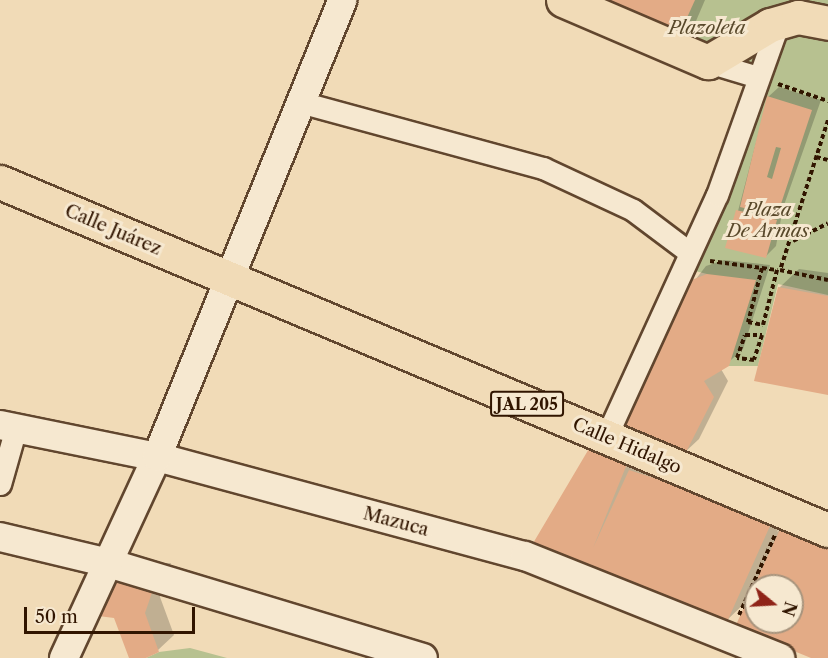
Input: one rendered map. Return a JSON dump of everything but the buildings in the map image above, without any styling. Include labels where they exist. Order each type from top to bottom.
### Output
[{"type":"main road","points":[[64,658],[105,562],[157,457],[227,277],[343,0]]},
{"type":"main road","points":[[563,0],[708,62],[779,22],[798,17],[828,23]]},
{"type":"main road","name":"Calle Juárez","points":[[0,182],[227,277]]},
{"type":"main road","name":"Calle Hidalgo","points":[[227,277],[828,530]]},
{"type":"main road","name":"Mazuca","points":[[8,427],[157,457],[525,556],[780,658]]},
{"type":"main road","points":[[0,537],[105,562],[394,653],[423,658]]},
{"type":"street","points":[[606,437],[694,256],[779,22]]},
{"type":"street","points":[[708,62],[758,77]]},
{"type":"street","points":[[300,102],[543,168],[633,210],[694,256]]},
{"type":"street","points":[[0,484],[8,427]]},
{"type":"path","points":[[758,77],[828,101]]},
{"type":"path","points":[[762,268],[748,322],[763,325],[778,270],[793,242],[828,120]]},
{"type":"path","points":[[816,157],[828,160]]},
{"type":"path","points":[[793,242],[828,223]]},
{"type":"path","points":[[694,256],[828,280]]},
{"type":"path","points":[[762,334],[759,343],[754,360],[737,358],[745,335],[762,334]]},
{"type":"path","points":[[728,638],[786,512]]},
{"type":"green space","name":"Plaza De Armas","points":[[563,0],[828,0],[828,295],[778,284],[758,366],[729,366],[707,274],[683,268],[753,87]]},
{"type":"green space","points":[[190,648],[227,658],[146,658],[159,652]]},
{"type":"park label","name":"Plazoleta","points":[[707,28]]}]
